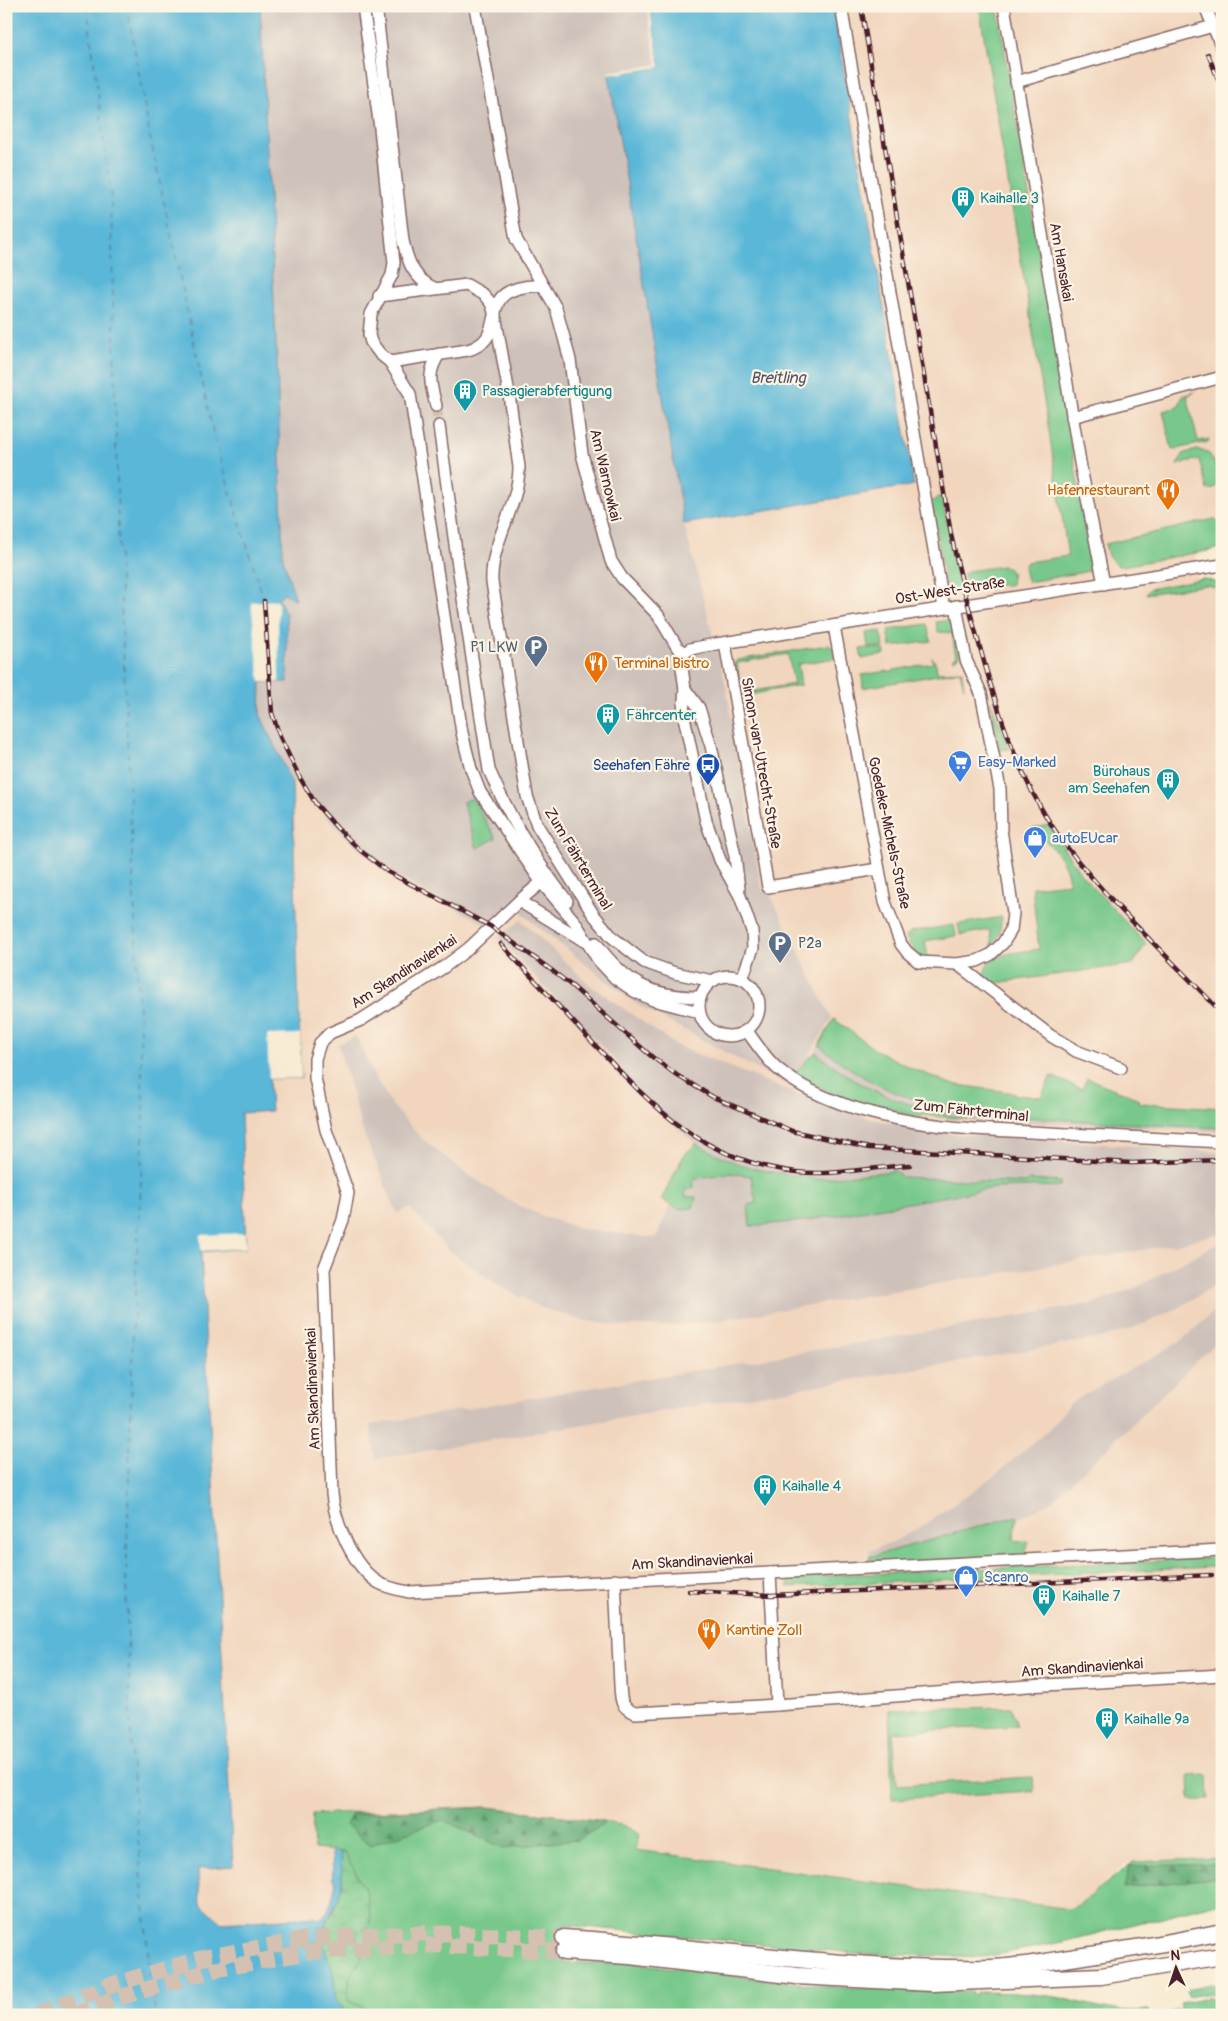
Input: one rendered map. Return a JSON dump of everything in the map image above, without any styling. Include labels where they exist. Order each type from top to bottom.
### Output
[{"type":"highway","points":[[1222,1932],[1117,1951],[995,1968],[918,1968],[833,1963],[642,1943],[564,1945],[630,1956],[797,1976],[932,1983],[1100,1976],[1222,1956]]},
{"type":"street","points":[[363,6],[382,145],[394,263],[392,275],[371,314],[369,335],[371,342],[380,354],[390,362],[477,347],[491,332],[498,302],[505,294],[526,287],[543,286]]},
{"type":"street","points":[[376,6],[397,196],[408,261],[415,274],[424,283],[434,288]]},
{"type":"street","name":"Am Warnowkai","points":[[474,6],[516,239],[556,308],[570,360],[582,454],[611,561],[622,578],[658,615],[677,647],[684,653]]},
{"type":"street","name":"Goedeke-Michels-Straße","points":[[834,626],[878,869],[885,902],[901,944],[919,962],[957,964],[977,961],[990,955],[1003,943],[1011,930],[1013,913],[1001,829],[1000,789],[981,693],[966,660],[950,607],[841,6]]},
{"type":"street","name":"Am Hansakai","points":[[1004,6],[1072,417],[1104,584]]},
{"type":"street","points":[[1205,6],[1222,48]]},
{"type":"street","points":[[1016,82],[1213,26]]},
{"type":"street","points":[[379,296],[467,285],[484,295],[495,315]]},
{"type":"street","name":"Zum Fährterminal","points":[[495,315],[510,402],[519,476],[493,564],[493,593],[527,796],[537,824],[593,914],[612,938],[644,962],[676,974],[713,981],[727,976],[742,979]]},
{"type":"street","points":[[436,406],[430,375],[431,367],[440,354]]},
{"type":"street","name":"Zum Fährterminal","points":[[390,362],[410,394],[465,746],[480,792],[545,880],[598,960],[615,978],[634,991],[653,1000],[700,1012]]},
{"type":"street","points":[[1072,417],[1222,377]]},
{"type":"street","name":"Zum Fährterminal","points":[[439,426],[489,770],[500,796],[545,880],[581,919],[608,960],[632,980],[661,994],[676,997],[700,997]]},
{"type":"street","name":"Ost-West-Straße","points":[[684,653],[690,649],[725,643],[1222,565]]},
{"type":"street","points":[[1203,569],[1222,573]]},
{"type":"street","name":"Simon-van-Utrecht-Straße","points":[[725,643],[768,888],[878,869]]},
{"type":"street","points":[[684,653],[681,661],[685,689],[683,712],[706,821],[720,860],[740,896],[750,924],[753,943],[749,965],[742,979],[754,988],[759,1000],[759,1014],[752,1027],[747,1031],[734,1036],[721,1036],[705,1024],[700,1012],[700,997],[705,988],[713,981]]},
{"type":"street","points":[[685,689],[698,708],[712,746],[735,856],[740,896]]},
{"type":"street","name":"Am Skandinavienkai","points":[[545,880],[519,901],[468,949],[437,972],[362,1020],[330,1033],[320,1044],[315,1059],[315,1078],[326,1130],[348,1193],[343,1220],[324,1269],[334,1508],[344,1537],[367,1572],[378,1582],[394,1589],[426,1592],[615,1580],[1222,1550]]},
{"type":"street","points":[[519,901],[587,942]]},
{"type":"street","points":[[957,964],[1052,1036],[1076,1051],[1121,1068]]},
{"type":"street","name":"Zum Fährterminal","points":[[747,1031],[768,1060],[795,1081],[827,1097],[884,1115],[944,1126],[973,1129],[1222,1142]]},
{"type":"street","name":"Am Skandinavienkai","points":[[770,1573],[777,1705],[1028,1686],[1222,1675]]},
{"type":"street","points":[[615,1580],[620,1685],[622,1702],[626,1709],[635,1713],[777,1705]]},
{"type":"shaded area","points":[[260,6],[649,6],[660,67],[609,75],[684,524],[725,681],[760,881],[763,891],[768,890],[832,1019],[808,1056],[810,1059],[796,1072],[800,1076],[792,1088],[636,1004],[513,907],[492,928],[388,872],[353,844],[337,828],[316,804],[300,778],[292,784],[260,714],[260,682],[278,598],[284,593],[296,599],[283,559],[277,364]]},
{"type":"shaded area","points":[[833,6],[1222,6],[1222,548],[1195,556],[1199,585],[1207,585],[1222,590],[1222,1859],[1131,1861],[1080,1904],[1070,1910],[636,1850],[638,1833],[624,1826],[339,1815],[341,1852],[332,1851],[336,1881],[329,1906],[323,1918],[319,1920],[315,1917],[222,1923],[200,1904],[198,1868],[233,1866],[200,1235],[245,1232],[241,1113],[269,1079],[300,1034],[292,784],[300,778],[317,804],[337,828],[353,844],[388,872],[492,928],[512,907],[636,1004],[808,1056],[832,1019],[768,890],[763,892],[761,887],[725,681],[684,524],[914,485]]},
{"type":"shaded area","points":[[521,920],[590,985],[677,1046],[818,1102],[871,1119],[941,1133],[1222,1152],[1222,1237],[1215,1234],[1178,1244],[708,1322],[663,1326],[623,1326],[581,1320],[542,1308],[499,1286],[449,1250],[410,1208],[397,1213],[363,1132],[338,1044],[356,1036],[373,1074],[392,1105],[421,1138],[463,1171],[490,1189],[519,1206],[550,1219],[582,1229],[656,1238],[696,1144],[617,1074],[623,1069],[498,938]]},
{"type":"shaded area","points":[[819,1045],[859,1075],[906,1098],[937,1107],[967,1113],[1006,1116],[1222,1128],[1222,1132],[980,1120],[928,1110],[899,1101],[868,1088],[815,1052]]},
{"type":"shaded area","points":[[1222,1241],[1222,1280],[1182,1306],[1153,1320],[1122,1332],[1095,1339],[376,1459],[370,1425],[1096,1303],[1135,1288]]},
{"type":"shaded area","points":[[1222,1304],[1222,1337],[1052,1501],[1018,1519],[1016,1516],[869,1557],[869,1551],[895,1541],[924,1525],[994,1476],[1048,1430],[1072,1402],[1181,1341]]},
{"type":"green space","points":[[979,6],[997,6],[1092,566],[1090,571],[1028,582],[1024,567],[1027,562],[1068,556]]},
{"type":"green space","points":[[1195,392],[1187,396],[1198,441],[1209,439],[1208,442],[1172,450],[1163,411],[1178,407],[1183,396]]},
{"type":"green space","points":[[1197,450],[1208,452],[1214,462],[1218,480],[1217,485],[1213,489],[1207,490],[1199,459],[1177,465],[1184,453]]},
{"type":"green space","points":[[942,496],[961,593],[948,589],[945,583],[931,503],[936,498]]},
{"type":"green space","points":[[1214,519],[1221,523],[1222,548],[1123,566],[1118,566],[1108,556],[1105,544]]},
{"type":"green space","points":[[1002,566],[1008,568],[1011,572],[1011,584],[978,585],[968,590],[964,574],[968,571]]},
{"type":"green space","points":[[1201,579],[1222,585],[1222,590],[1207,585],[1146,594],[1150,589]]},
{"type":"green space","points":[[949,620],[955,627],[960,655],[954,660],[953,658],[956,657],[952,633],[938,632],[936,622]]},
{"type":"green space","points":[[927,624],[931,641],[891,647],[888,630]]},
{"type":"green space","points":[[881,631],[884,647],[868,647],[866,633]]},
{"type":"green space","points":[[828,645],[833,648],[836,658],[798,664],[801,685],[743,696],[736,693],[741,687],[742,693],[794,684],[788,654],[737,663],[739,678],[734,678],[734,664],[737,660]]},
{"type":"green space","points":[[860,649],[884,649],[885,654],[862,659]]},
{"type":"green space","points":[[932,657],[936,664],[937,672],[959,671],[863,688],[862,675],[933,663]]},
{"type":"green space","points":[[960,671],[962,671],[964,688]]},
{"type":"green space","points":[[990,701],[1010,749],[1000,750]]},
{"type":"green space","points":[[472,798],[496,838],[477,848],[463,802]]},
{"type":"green space","points":[[1048,825],[1082,875],[1146,944],[1133,964],[996,983],[987,982],[984,979],[985,970],[995,958],[1039,949],[1032,887],[1069,883],[1068,874],[1061,859],[1031,829]]},
{"type":"green space","points":[[1002,917],[999,935],[992,946],[990,930],[960,935],[958,924]]},
{"type":"green space","points":[[954,925],[956,936],[925,941],[928,957],[917,957],[906,937],[910,932]]},
{"type":"green space","points":[[834,1019],[874,1049],[911,1068],[951,1084],[1015,1093],[1015,1095],[1041,1097],[1051,1076],[1082,1089],[1087,1078],[1139,1099],[1140,1103],[1222,1108],[1222,1128],[997,1115],[966,1111],[906,1097],[877,1084],[849,1067],[819,1045]]},
{"type":"green space","points":[[815,1052],[855,1080],[882,1094],[923,1108],[979,1121],[923,1115],[922,1117],[875,1108],[832,1094],[796,1072]]},
{"type":"green space","points":[[696,1144],[736,1163],[761,1170],[815,1179],[895,1171],[902,1177],[1025,1183],[1029,1180],[1061,1182],[1060,1186],[994,1188],[803,1221],[750,1226],[748,1205],[756,1203],[751,1176],[729,1173],[693,1179],[694,1187],[685,1190],[686,1197],[696,1197],[693,1208],[680,1209],[661,1200],[684,1155]]},
{"type":"green space","points":[[1017,1516],[1014,1540],[1029,1542],[1023,1561],[870,1567],[869,1557]]},
{"type":"green space","points":[[1222,1558],[1222,1563],[1214,1564],[1214,1567],[788,1587],[789,1581],[795,1577]]},
{"type":"green space","points":[[1011,1707],[1017,1726],[893,1732],[897,1785],[1033,1777],[1034,1791],[892,1799],[889,1709]]},
{"type":"green space","points":[[1208,1775],[1209,1800],[1190,1800],[1189,1776]]},
{"type":"green space","points":[[487,1807],[604,1821],[625,1826],[639,1834],[636,1850],[1070,1909],[1081,1903],[1133,1862],[1222,1858],[1222,1902],[1063,1942],[984,1957],[865,1954],[564,1925],[564,1962],[609,1964],[620,1961],[837,1987],[972,1992],[972,1995],[976,1995],[976,1992],[1030,1994],[1061,1998],[1123,2011],[1148,2010],[1149,2015],[369,2015],[365,2008],[348,2002],[349,1978],[362,1958],[355,1934],[344,1852],[314,1849],[312,1814]]},
{"type":"green space","points":[[487,1807],[604,1821],[603,1825],[577,1840],[504,1848],[443,1820],[371,1845],[346,1825],[352,1814]]},
{"type":"green space","points":[[344,1851],[367,1893],[371,1924],[355,1935],[362,1958],[349,1978],[348,2001],[365,2008],[369,2015],[343,2015],[343,2008],[336,2002],[333,1972],[320,1936],[333,1912],[342,1883],[341,1852]]},
{"type":"green space","points":[[1222,1864],[1222,1877],[1124,1888],[1129,1866]]},
{"type":"green space","points":[[1211,1984],[1222,1986],[1222,1997],[1209,1993],[1188,1997],[1186,1989]]},
{"type":"green space","points":[[1206,1996],[1222,2001],[1222,2015],[1156,2015],[1180,2010],[1181,2004],[1206,1998]]},
{"type":"water","points":[[6,6],[260,6],[277,364],[283,559],[296,600],[284,593],[278,598],[286,614],[288,682],[261,682],[260,714],[292,784],[301,1078],[269,1079],[271,1111],[241,1113],[246,1248],[201,1252],[233,1866],[198,1869],[200,1904],[222,1923],[315,1917],[316,1919],[325,1915],[334,1892],[336,1882],[333,1880],[332,1851],[341,1852],[342,1883],[338,1899],[320,1936],[333,1972],[336,2002],[343,2008],[343,2015],[6,2015]]},
{"type":"water","name":"Breitling","points":[[649,6],[833,6],[914,485],[684,524],[609,75],[660,67]]},
{"type":"pier","points":[[647,6],[649,6],[660,67],[609,75],[608,72],[657,65]]},
{"type":"pier","points":[[278,600],[279,682],[260,682],[251,602]]},
{"type":"pier","points":[[300,1034],[301,1078],[269,1079],[267,1035]]},
{"type":"pier","points":[[245,1233],[246,1248],[201,1251],[200,1235]]},
{"type":"ferry route","points":[[87,6],[111,197],[118,531],[144,1123],[133,1330],[126,1584],[132,1769],[150,1973],[156,2015]]},
{"type":"ferry route","points":[[127,6],[150,137],[215,441],[264,601]]},
{"type":"tunnel","points":[[436,406],[439,426]]},
{"type":"tunnel","points":[[38,2015],[107,1986],[207,1957],[307,1939],[428,1933],[564,1938]]},
{"type":"tunnel","points":[[75,2015],[111,2000],[213,1970],[309,1952],[430,1945],[564,1952]]},
{"type":"railway","points":[[861,6],[951,534],[961,578],[996,703],[1025,778],[1051,825],[1067,847],[1103,891],[1222,1013]]},
{"type":"railway","points":[[1215,6],[1222,24]]},
{"type":"railway","points":[[1208,54],[1222,89]]},
{"type":"railway","points":[[264,601],[272,713],[280,737],[300,778],[316,804],[337,828],[361,851],[388,872],[490,926],[572,986],[651,1056],[678,1076],[713,1097],[792,1131],[869,1148],[1132,1163],[1222,1160]]},
{"type":"railway","points":[[501,944],[638,1090],[683,1128],[708,1144],[734,1156],[764,1166],[797,1172],[839,1172],[910,1165]]},
{"type":"railway","points":[[689,1591],[771,1595],[1212,1575]]},
{"type":"place","name":"Kaihalle 3","points":[[963,219]]},
{"type":"place","name":"Passagierabfertigung","points":[[465,412]]},
{"type":"place","name":"Hafenrestaurant","points":[[1168,511]]},
{"type":"place","name":"P1 LKW","points":[[536,668]]},
{"type":"place","name":"Terminal Bistro","points":[[596,684]]},
{"type":"place","name":"Fährcenter","points":[[608,736]]},
{"type":"place","name":"Easy-Marked","points":[[960,783]]},
{"type":"place","name":"Seehafen Fähre","points":[[708,786]]},
{"type":"place","name":"Bürohaus am Seehafen","points":[[1168,801]]},
{"type":"place","name":"autoEUcar","points":[[1035,859]]},
{"type":"place","name":"P2a","points":[[780,964]]},
{"type":"place","name":"Kaihalle 4","points":[[765,1507]]},
{"type":"place","name":"Scanro","points":[[966,1598]]},
{"type":"place","name":"Kaihalle 7","points":[[1044,1617]]},
{"type":"place","name":"Kantine Zoll","points":[[709,1651]]},
{"type":"place","name":"Kaihalle 9a","points":[[1107,1740]]}]
